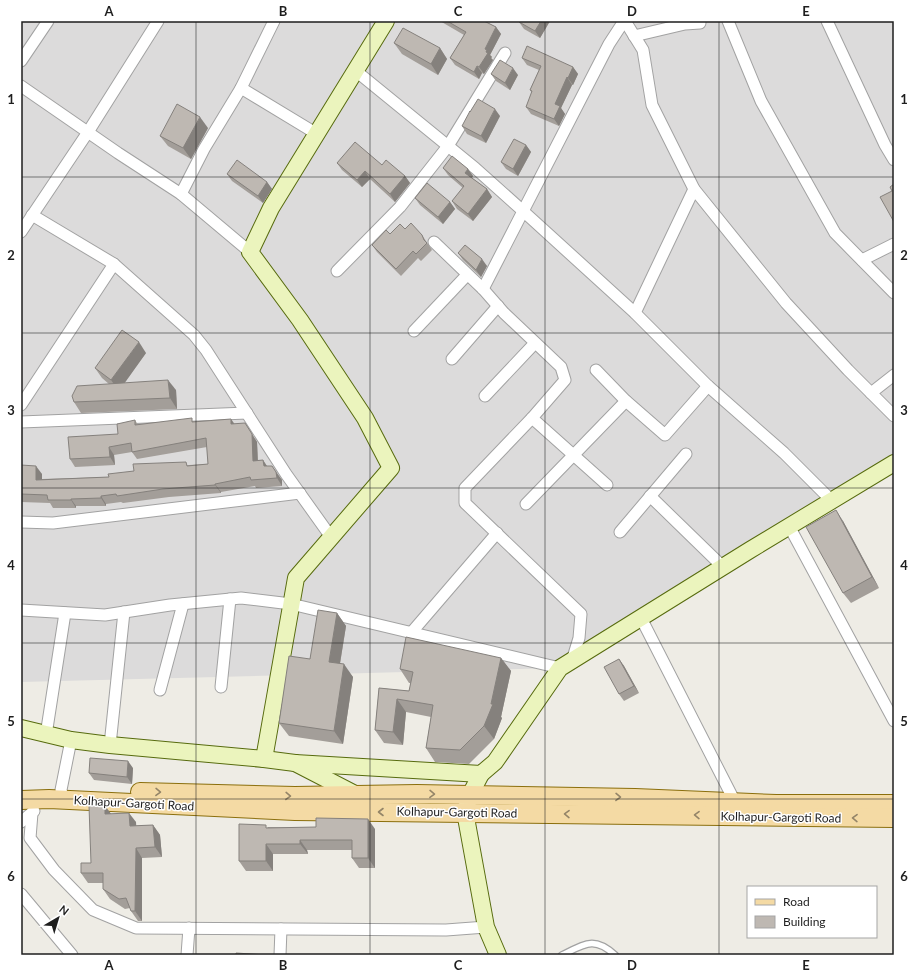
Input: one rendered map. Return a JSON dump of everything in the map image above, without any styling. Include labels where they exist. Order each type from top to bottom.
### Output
[{"type":"main road","points":[[21,790],[58,796],[470,795],[636,798],[776,804],[894,804]]},
{"type":"main road","name":"Kolhapur-Gargoti Road","points":[[26,806],[58,796],[294,811],[894,818]]},
{"type":"street","points":[[21,61],[48,21]]},
{"type":"street","points":[[21,232],[88,132],[158,21]]},
{"type":"street","points":[[181,194],[204,149],[241,88],[274,21]]},
{"type":"street","points":[[250,252],[271,208],[386,21]]},
{"type":"street","points":[[483,289],[609,44],[624,21],[643,50],[652,105],[694,188],[786,303],[848,370],[894,416]]},
{"type":"street","points":[[634,36],[685,22],[700,23],[700,21]]},
{"type":"street","points":[[728,21],[761,101],[835,233],[894,293]]},
{"type":"street","points":[[827,21],[894,160]]},
{"type":"street","points":[[337,271],[400,207],[448,146],[505,52]]},
{"type":"street","points":[[356,71],[475,168],[523,211],[635,313],[708,386],[784,453],[832,501]]},
{"type":"street","points":[[21,86],[118,153],[181,194],[250,252],[300,320],[364,418],[391,468],[296,578],[264,759]]},
{"type":"street","points":[[241,88],[317,134]]},
{"type":"street","points":[[635,313],[694,188]]},
{"type":"street","points":[[32,215],[114,264],[194,336],[206,350],[300,493],[331,537]]},
{"type":"street","points":[[434,242],[561,367],[565,380],[532,418],[465,488],[465,502],[581,614],[579,638],[566,664],[495,762],[481,774],[470,795],[465,812],[486,926],[498,955]]},
{"type":"street","points":[[862,260],[894,244]]},
{"type":"street","points":[[21,405],[114,264]]},
{"type":"street","points":[[414,331],[467,275]]},
{"type":"street","points":[[452,360],[498,306]]},
{"type":"street","points":[[485,396],[535,343]]},
{"type":"street","points":[[596,370],[626,401],[665,435],[708,386]]},
{"type":"street","points":[[871,393],[894,375]]},
{"type":"street","points":[[526,504],[626,401]]},
{"type":"street","points":[[21,422],[247,413]]},
{"type":"street","points":[[532,418],[607,485]]},
{"type":"street","points":[[620,532],[686,454]]},
{"type":"street","points":[[21,610],[105,615],[183,604],[241,598],[291,604],[411,633],[566,664],[894,463]]},
{"type":"street","points":[[21,522],[53,523],[300,493]]},
{"type":"street","points":[[650,496],[722,567]]},
{"type":"street","points":[[789,526],[894,720]]},
{"type":"street","points":[[411,633],[497,533]]},
{"type":"street","points":[[221,687],[230,599]]},
{"type":"street","points":[[160,690],[183,604]]},
{"type":"street","points":[[110,745],[124,612]]},
{"type":"street","points":[[46,735],[65,613]]},
{"type":"street","points":[[641,618],[734,802]]},
{"type":"street","points":[[21,728],[71,740],[110,745],[295,763],[481,774]]},
{"type":"street","points":[[58,796],[71,740]]},
{"type":"street","points":[[295,763],[357,795]]},
{"type":"street","points":[[26,806],[30,838],[54,870],[93,910],[136,928],[446,930],[486,926]]},
{"type":"street","points":[[21,822],[26,806]]},
{"type":"street","points":[[21,894],[72,955]]},
{"type":"street","points":[[187,955],[189,928]]},
{"type":"street","points":[[280,955],[281,929]]},
{"type":"lane","points":[[562,955],[583,946],[595,943],[606,947],[615,955]]},
{"type":"shaded area","points":[[21,21],[894,21],[894,459],[560,668],[21,682]]},
{"type":"building","points":[[447,21],[484,21],[496,27],[485,49],[488,53],[474,72],[450,58],[466,32]]},
{"type":"building","points":[[519,21],[541,21],[535,31]]},
{"type":"building","points":[[403,28],[440,48],[431,64],[394,43]]},
{"type":"building","points":[[527,46],[573,67],[555,104],[560,106],[554,119],[526,107],[532,91],[530,90],[541,66],[522,58]]},
{"type":"building","points":[[500,60],[513,68],[505,83],[491,74]]},
{"type":"building","points":[[478,99],[495,109],[481,136],[462,126]]},
{"type":"building","points":[[177,104],[200,117],[183,148],[160,136]]},
{"type":"building","points":[[514,139],[526,145],[513,169],[501,162]]},
{"type":"building","points":[[355,142],[382,165],[386,160],[405,176],[390,194],[365,171],[357,180],[337,163]]},
{"type":"building","points":[[452,156],[468,169],[465,173],[487,189],[468,214],[452,201],[464,186],[443,168]]},
{"type":"building","points":[[237,160],[267,182],[258,196],[227,174]]},
{"type":"building","points":[[427,183],[450,202],[438,217],[415,198]]},
{"type":"building","points":[[894,184],[894,222],[880,197],[892,191],[890,187]]},
{"type":"building","points":[[411,223],[427,243],[416,254],[413,251],[396,269],[372,245],[386,230],[390,234],[400,224],[405,229]]},
{"type":"building","points":[[465,245],[482,259],[476,270],[458,253]]},
{"type":"building","points":[[122,330],[139,342],[111,380],[95,368]]},
{"type":"building","points":[[168,380],[170,398],[74,402],[72,396],[77,386]]},
{"type":"building","points":[[192,418],[192,422],[231,419],[231,424],[245,423],[252,434],[253,461],[263,460],[264,466],[272,466],[276,472],[277,478],[251,480],[250,477],[215,485],[163,489],[117,496],[116,494],[101,496],[101,498],[71,500],[48,500],[47,495],[21,494],[21,465],[36,466],[36,480],[109,477],[108,474],[134,471],[133,464],[186,462],[187,466],[208,464],[206,438],[132,452],[131,443],[109,447],[110,457],[70,459],[68,437],[118,434],[117,424],[135,420],[135,425]]},
{"type":"building","points":[[836,510],[872,577],[843,593],[806,527]]},
{"type":"building","points":[[318,610],[337,613],[329,662],[344,664],[334,731],[279,723],[289,656],[310,659]]},
{"type":"building","points":[[406,637],[501,658],[491,704],[493,704],[484,726],[460,750],[426,748],[433,705],[397,699],[393,732],[375,730],[379,688],[409,691],[413,672],[400,669]]},
{"type":"building","points":[[619,659],[634,686],[619,694],[604,667]]},
{"type":"building","points":[[90,758],[128,761],[127,777],[89,773]]},
{"type":"building","points":[[89,806],[105,806],[105,814],[129,813],[130,826],[153,825],[155,847],[136,848],[135,911],[131,911],[126,898],[119,899],[103,889],[103,873],[81,873],[81,863],[91,863]]},
{"type":"building","points":[[316,818],[368,819],[368,858],[352,858],[352,840],[300,840],[300,844],[266,844],[266,861],[239,861],[239,824],[266,825],[266,828],[316,827]]},
{"type":"building","points":[[236,953],[266,955],[236,955]]}]
